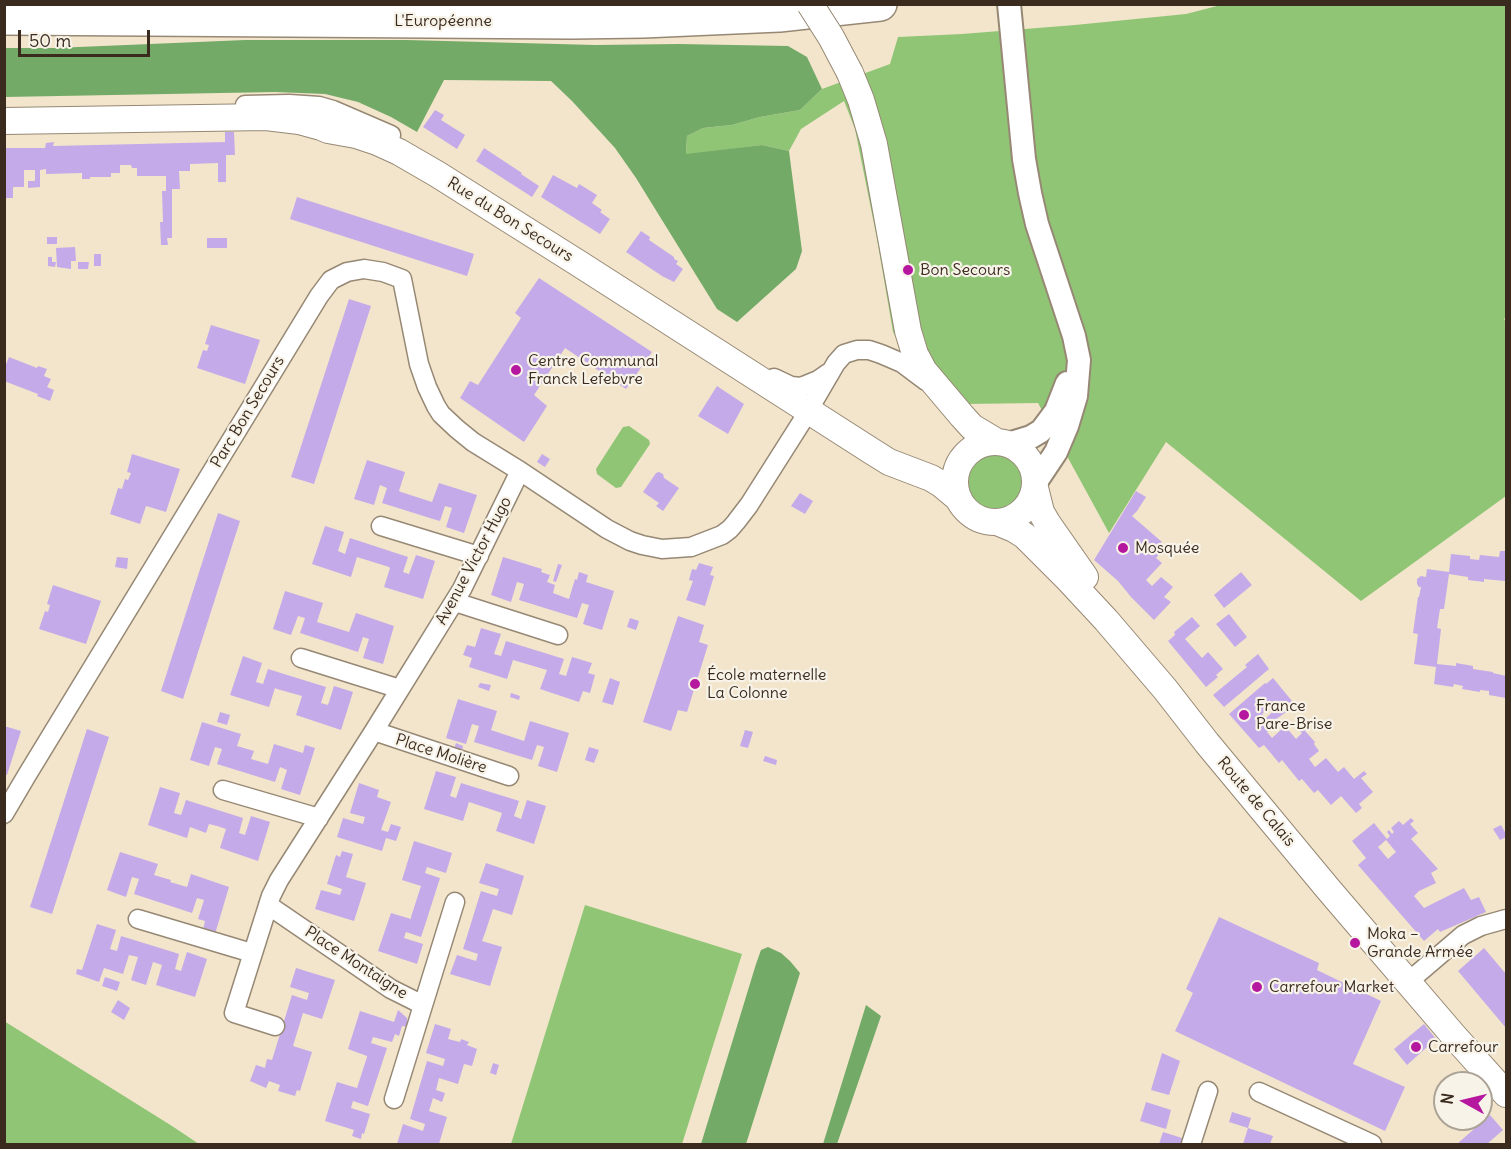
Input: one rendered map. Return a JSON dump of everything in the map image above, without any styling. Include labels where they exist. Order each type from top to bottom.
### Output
[{"type":"highway","name":"L'Européenne","points":[[4,18],[615,22],[768,16],[880,4]]},
{"type":"main road","points":[[810,4],[831,37],[861,100],[874,144],[911,341],[920,366],[966,422],[977,430],[1003,442],[1018,449],[1027,457],[1034,470],[1035,485],[1031,500],[1024,510],[1014,518],[997,522],[986,521],[975,517],[959,499],[955,481],[957,468],[962,459],[975,447],[988,442],[1003,442]]},
{"type":"main road","name":"Rue du Bon Secours","points":[[4,121],[266,117],[299,121],[367,138],[399,152],[437,174],[881,457],[936,481],[959,499]]},
{"type":"main road","name":"Route de Calais","points":[[1035,485],[1044,518],[1081,573],[1214,729],[1506,1094]]},
{"type":"main road","name":"Route de Calais","points":[[997,522],[1025,536],[1106,620],[1231,772],[1413,977],[1506,1073]]},
{"type":"street","points":[[1009,4],[1023,149],[1030,193],[1037,224],[1074,336],[1079,368],[1071,417],[1051,460],[1035,485]]},
{"type":"street","name":"Rue du Bon Secours","points":[[4,109],[289,104],[310,105],[333,110],[390,135],[453,171],[785,385],[806,386],[818,380],[841,357],[856,350],[875,352],[902,363],[940,391]]},
{"type":"street","name":"Parc Bon Secours","points":[[4,814],[313,305],[331,280],[347,272],[364,269],[383,272],[402,279],[419,364],[436,406],[448,421],[466,436],[519,471]]},
{"type":"street","points":[[1003,442],[1031,437],[1041,430],[1056,411],[1065,388],[1069,366],[1062,301]]},
{"type":"street","points":[[519,471],[607,529],[630,541],[662,549],[691,547],[722,535],[736,522],[808,411],[833,367]]},
{"type":"street","name":"Avenue Victor Hugo","points":[[275,1026],[234,1013],[267,905],[279,880],[454,602],[479,556],[519,471]]},
{"type":"street","points":[[381,526],[479,556]]},
{"type":"street","points":[[454,602],[558,635]]},
{"type":"street","points":[[301,658],[400,689]]},
{"type":"street","name":"Place Molière","points":[[374,731],[509,776]]},
{"type":"street","points":[[223,790],[319,818]]},
{"type":"street","points":[[423,1005],[455,902]]},
{"type":"street","name":"Place Montaigne","points":[[267,905],[391,989],[423,1005],[394,1099]]},
{"type":"street","points":[[1413,977],[1463,935],[1481,926],[1506,919]]},
{"type":"street","points":[[138,920],[252,953]]},
{"type":"street","points":[[1191,1144],[1208,1091]]},
{"type":"street","points":[[1259,1092],[1372,1144]]},
{"type":"green space","points":[[1221,5],[1506,5],[1506,317],[1504,319],[1506,322],[1506,496],[1361,601],[1166,442],[1109,533],[1038,403],[965,404],[907,355],[893,332],[855,129],[844,101],[801,129],[789,151],[762,145],[686,155],[687,136],[703,128],[732,125],[800,110],[822,89],[890,64],[898,37],[1075,25],[1186,14]]},
{"type":"green space","points":[[245,40],[788,46],[807,57],[822,89],[800,110],[732,125],[703,128],[687,136],[686,154],[762,145],[789,151],[802,251],[796,269],[737,322],[717,309],[615,148],[551,81],[444,80],[417,132],[358,102],[325,94],[275,92],[5,97],[5,48]]},
{"type":"green space","points":[[629,426],[649,440],[650,444],[621,487],[616,488],[597,474],[596,469],[623,427]]},
{"type":"green space","points":[[989,453],[1001,453],[1016,461],[1024,476],[1024,488],[1016,503],[1001,511],[989,511],[974,503],[966,488],[966,476],[974,461]]},
{"type":"green space","points":[[585,905],[742,954],[682,1144],[511,1144]]},
{"type":"green space","points":[[768,947],[781,953],[800,973],[746,1144],[701,1144],[756,964],[761,950]]},
{"type":"green space","points":[[866,1005],[881,1016],[837,1144],[823,1144]]},
{"type":"green space","points":[[4,1021],[172,1126],[199,1144],[5,1144]]},
{"type":"building","points":[[435,110],[444,115],[441,120],[465,135],[457,149],[423,127]]},
{"type":"building","points":[[225,132],[234,132],[235,155],[226,155],[226,182],[218,182],[218,163],[190,164],[190,171],[179,171],[180,189],[172,189],[172,238],[167,238],[168,245],[161,245],[160,222],[163,222],[162,191],[166,191],[166,176],[137,176],[137,168],[132,168],[131,165],[120,165],[120,173],[111,173],[111,177],[90,177],[90,179],[82,179],[82,173],[46,174],[46,169],[40,170],[40,187],[28,188],[28,181],[35,181],[35,170],[24,170],[24,187],[13,187],[13,198],[5,198],[4,148],[45,148],[46,143],[54,142],[53,146],[225,142]]},
{"type":"building","points":[[484,148],[539,186],[532,197],[476,161]]},
{"type":"building","points":[[553,175],[577,188],[579,184],[597,195],[592,203],[610,219],[600,234],[541,197]]},
{"type":"building","points":[[297,197],[474,254],[467,276],[290,219]]},
{"type":"building","points":[[641,231],[650,237],[649,240],[678,261],[676,264],[683,269],[674,282],[626,252]]},
{"type":"building","points":[[47,237],[57,237],[57,244],[47,244]]},
{"type":"building","points":[[207,238],[227,238],[227,248],[207,248]]},
{"type":"building","points":[[75,247],[76,261],[71,261],[71,269],[57,267],[56,248]]},
{"type":"building","points":[[94,254],[101,254],[101,266],[94,266]]},
{"type":"building","points":[[48,257],[52,257],[52,262],[56,262],[55,267],[48,266]]},
{"type":"building","points":[[78,262],[89,262],[88,269],[78,269]]},
{"type":"building","points":[[539,278],[652,352],[626,389],[565,348],[534,395],[547,406],[524,442],[460,398],[470,381],[478,385],[521,318],[515,313]]},
{"type":"building","points":[[349,299],[371,306],[314,484],[291,477]]},
{"type":"building","points":[[211,325],[260,340],[245,384],[197,368],[203,350],[207,351],[209,345],[205,344]]},
{"type":"building","points":[[9,357],[37,368],[38,366],[47,369],[44,376],[51,379],[47,387],[54,390],[50,401],[4,381],[4,369]]},
{"type":"building","points":[[717,386],[744,404],[728,434],[698,416]]},
{"type":"building","points":[[132,454],[180,469],[166,512],[146,506],[140,524],[110,514],[118,488],[122,489],[125,479],[128,480],[131,473],[127,472]]},
{"type":"building","points":[[542,454],[550,459],[545,467],[537,462]]},
{"type":"building","points":[[367,460],[405,472],[399,491],[432,502],[439,483],[477,495],[464,533],[446,527],[452,508],[445,506],[440,521],[382,503],[387,488],[380,485],[374,505],[354,499]]},
{"type":"building","points":[[659,472],[679,488],[663,511],[656,506],[659,503],[643,492]]},
{"type":"building","points":[[1136,491],[1146,497],[1132,516],[1162,542],[1157,548],[1161,552],[1156,558],[1162,563],[1146,580],[1152,586],[1161,577],[1173,587],[1164,597],[1171,602],[1154,620],[1118,581],[1094,560]]},
{"type":"building","points":[[800,493],[813,501],[805,514],[791,506]]},
{"type":"building","points":[[218,513],[240,521],[183,699],[161,691]]},
{"type":"building","points":[[325,526],[344,532],[338,551],[345,554],[350,538],[408,557],[403,572],[409,574],[416,555],[435,561],[423,599],[384,587],[389,567],[357,557],[351,577],[312,564]]},
{"type":"building","points":[[1500,551],[1506,551],[1505,581],[1468,580],[1468,577],[1449,574],[1444,609],[1440,609],[1437,628],[1441,629],[1437,664],[1456,666],[1456,663],[1506,676],[1506,698],[1489,695],[1489,691],[1462,689],[1463,686],[1454,684],[1453,687],[1434,684],[1436,667],[1414,664],[1418,634],[1413,633],[1421,587],[1417,584],[1417,579],[1421,576],[1426,577],[1427,569],[1449,572],[1451,554],[1470,556],[1470,559],[1479,560],[1480,555],[1499,557]]},
{"type":"building","points":[[117,557],[128,558],[127,569],[115,567]]},
{"type":"building","points":[[503,557],[542,569],[541,572],[550,575],[547,582],[555,585],[553,593],[569,599],[579,572],[588,575],[586,582],[614,591],[602,630],[583,624],[589,605],[582,603],[577,618],[519,600],[524,584],[517,582],[511,602],[491,595]]},
{"type":"building","points":[[699,563],[713,567],[710,575],[714,576],[705,606],[686,600],[693,581],[689,580],[692,569],[696,570]]},
{"type":"building","points":[[558,564],[562,565],[556,582],[553,581]]},
{"type":"building","points":[[1241,572],[1252,585],[1224,608],[1214,595]]},
{"type":"building","points":[[53,585],[101,601],[86,644],[39,629],[45,611],[48,612],[50,605],[47,604]]},
{"type":"building","points":[[285,591],[323,603],[317,622],[349,632],[356,613],[394,626],[383,664],[363,658],[369,639],[363,637],[358,652],[300,633],[305,618],[298,616],[291,635],[273,629]]},
{"type":"building","points":[[1229,614],[1247,637],[1235,647],[1216,624]]},
{"type":"building","points":[[678,616],[704,625],[699,642],[708,645],[687,712],[678,710],[671,731],[643,722]]},
{"type":"building","points":[[1192,617],[1200,626],[1185,639],[1202,658],[1208,652],[1223,669],[1216,675],[1218,677],[1206,687],[1168,641],[1175,635],[1174,632]]},
{"type":"building","points":[[630,618],[639,621],[636,630],[627,627]]},
{"type":"building","points":[[481,628],[501,634],[494,654],[501,656],[506,641],[564,659],[559,674],[566,676],[572,657],[592,663],[588,673],[595,675],[590,693],[583,691],[579,702],[540,689],[547,670],[513,660],[507,679],[469,667],[472,658],[463,655],[467,645],[475,647]]},
{"type":"building","points":[[1258,654],[1269,669],[1224,707],[1213,695],[1247,667],[1245,665]]},
{"type":"building","points":[[243,656],[262,663],[256,682],[263,684],[268,669],[326,687],[321,703],[328,705],[334,686],[353,692],[341,730],[296,715],[302,696],[275,688],[269,707],[230,695]]},
{"type":"building","points":[[610,678],[620,682],[613,705],[602,702]]},
{"type":"building","points":[[1273,678],[1292,701],[1286,706],[1289,710],[1272,722],[1274,726],[1267,732],[1272,738],[1285,726],[1296,739],[1302,733],[1299,730],[1309,723],[1311,725],[1305,731],[1315,742],[1319,751],[1309,759],[1315,767],[1326,758],[1338,772],[1344,767],[1354,779],[1364,771],[1367,774],[1361,778],[1373,792],[1359,804],[1362,808],[1356,813],[1341,796],[1331,805],[1318,790],[1314,793],[1302,779],[1299,781],[1282,760],[1279,763],[1264,745],[1259,748],[1229,714]],"holes":[[[1276,701],[1280,705],[1266,718],[1262,714]]]},
{"type":"building","points":[[480,683],[491,685],[489,691],[478,687]]},
{"type":"building","points":[[511,693],[520,696],[519,700],[510,697]]},
{"type":"building","points":[[458,699],[497,711],[491,730],[524,741],[530,721],[569,733],[557,772],[538,766],[544,747],[537,745],[532,760],[474,742],[479,726],[472,724],[466,744],[446,738]]},
{"type":"building","points":[[220,712],[230,715],[227,725],[217,722]]},
{"type":"building","points":[[202,722],[241,734],[237,746],[254,751],[251,759],[268,764],[274,744],[303,753],[305,745],[315,748],[300,795],[281,789],[287,770],[280,767],[275,782],[217,764],[222,749],[215,747],[209,766],[190,760]]},
{"type":"building","points":[[4,726],[21,731],[7,775],[4,774]]},
{"type":"building","points":[[87,729],[109,737],[52,914],[30,907]]},
{"type":"building","points":[[745,730],[753,732],[748,748],[740,746]]},
{"type":"building","points":[[456,743],[463,746],[462,752],[454,749]]},
{"type":"building","points":[[589,747],[599,750],[594,763],[585,760]]},
{"type":"building","points":[[765,756],[777,760],[776,765],[763,761]]},
{"type":"building","points":[[436,771],[456,777],[450,796],[456,798],[461,783],[513,799],[519,801],[514,816],[521,819],[527,800],[546,806],[534,844],[496,831],[502,813],[469,802],[463,821],[424,809]]},
{"type":"building","points":[[359,783],[379,790],[377,797],[391,802],[381,830],[388,832],[391,824],[401,827],[396,841],[386,838],[382,851],[337,837],[343,818],[363,824],[365,817],[350,813]]},
{"type":"building","points":[[160,787],[180,793],[174,813],[181,815],[186,800],[243,818],[239,833],[245,835],[251,816],[270,822],[258,861],[220,848],[226,829],[217,826],[209,824],[206,833],[190,827],[187,838],[148,825]]},
{"type":"building","points":[[1411,818],[1414,821],[1410,824],[1418,833],[1411,839],[1438,869],[1431,873],[1436,883],[1414,896],[1424,908],[1464,888],[1471,900],[1479,897],[1486,912],[1440,932],[1438,929],[1424,941],[1358,865],[1366,858],[1352,841],[1374,823],[1387,839],[1390,836],[1387,832],[1389,830],[1392,834],[1394,832],[1391,828],[1399,821],[1403,825]],"holes":[[[1386,840],[1396,852],[1388,859],[1378,847]]]},
{"type":"building","points":[[1501,825],[1506,837],[1500,840],[1493,829]]},
{"type":"building","points":[[414,841],[452,853],[446,873],[427,867],[425,873],[440,878],[426,922],[421,937],[406,932],[404,938],[423,944],[417,964],[378,951],[391,913],[411,919],[421,886],[402,880]]},
{"type":"building","points":[[342,851],[353,854],[346,877],[366,883],[354,921],[315,909],[321,890],[340,895],[342,889],[327,884],[336,855],[340,857]]},
{"type":"building","points":[[120,852],[158,864],[154,875],[171,880],[170,882],[187,887],[191,874],[229,887],[215,934],[203,930],[205,921],[198,919],[204,900],[197,898],[192,913],[134,894],[139,879],[132,877],[126,897],[107,890]]},
{"type":"building","points":[[486,863],[524,876],[512,915],[493,909],[482,941],[502,947],[490,986],[450,974],[457,955],[476,961],[478,954],[463,949],[481,891],[497,896],[499,889],[479,883]]},
{"type":"building","points":[[1219,917],[1319,963],[1317,970],[1381,1001],[1353,1064],[1405,1087],[1385,1131],[1175,1031],[1193,993],[1186,989]]},
{"type":"building","points":[[97,924],[116,930],[110,949],[117,951],[121,936],[173,952],[179,954],[175,969],[181,971],[187,952],[207,959],[195,997],[156,985],[162,965],[153,962],[146,985],[131,980],[138,957],[129,955],[123,974],[104,968],[99,982],[76,974],[77,969],[82,970]]},
{"type":"building","points":[[1484,948],[1506,974],[1506,1028],[1458,971]]},
{"type":"building","points":[[296,968],[335,980],[322,1019],[303,1013],[293,1046],[312,1052],[300,1091],[297,1090],[295,1096],[278,1091],[280,1085],[269,1081],[266,1088],[250,1081],[256,1065],[265,1068],[267,1059],[272,1060],[292,995],[307,1000],[309,993],[290,987]]},
{"type":"building","points":[[105,977],[120,982],[117,991],[102,986]]},
{"type":"building","points":[[118,1000],[130,1008],[124,1020],[111,1012]]},
{"type":"building","points":[[398,1010],[407,1018],[408,1027],[402,1026],[399,1036],[395,1034],[392,1042],[373,1037],[371,1043],[387,1048],[368,1106],[353,1101],[351,1108],[370,1114],[361,1139],[352,1136],[354,1130],[325,1121],[337,1082],[357,1088],[367,1057],[348,1049],[360,1011],[394,1022]]},
{"type":"building","points":[[435,1024],[451,1029],[448,1039],[460,1042],[461,1039],[469,1042],[467,1045],[477,1049],[472,1066],[464,1064],[458,1084],[439,1078],[436,1090],[445,1093],[442,1102],[433,1098],[429,1111],[447,1117],[439,1144],[397,1144],[403,1124],[423,1131],[425,1124],[410,1119],[427,1061],[443,1066],[445,1059],[426,1053]]},
{"type":"building","points":[[1424,1024],[1436,1039],[1407,1065],[1394,1049]]},
{"type":"building","points":[[1162,1053],[1180,1061],[1169,1095],[1151,1090]]},
{"type":"building","points":[[493,1063],[499,1065],[496,1075],[490,1073]]},
{"type":"building","points":[[1146,1102],[1171,1110],[1166,1129],[1140,1121]]},
{"type":"building","points":[[1232,1112],[1251,1118],[1248,1128],[1229,1122]]},
{"type":"building","points":[[1493,1118],[1503,1130],[1487,1144],[1457,1144],[1472,1131],[1493,1131]]},
{"type":"building","points":[[1248,1128],[1273,1136],[1270,1144],[1243,1144]]},
{"type":"building","points":[[1163,1132],[1182,1138],[1181,1144],[1159,1144]]},
{"type":"place","name":"Bon Secours","points":[[908,270]]},
{"type":"place","name":"Centre Communal Franck Lefebvre","points":[[516,370]]},
{"type":"place","name":"Mosquée","points":[[1123,548]]},
{"type":"place","name":"École maternelle La Colonne","points":[[695,684]]},
{"type":"place","name":"France Pare-Brise","points":[[1244,715]]},
{"type":"place","name":"Moka – Grande Armée","points":[[1355,943]]},
{"type":"place","name":"Carrefour Market","points":[[1257,987]]},
{"type":"place","name":"Carrefour","points":[[1416,1047]]}]
